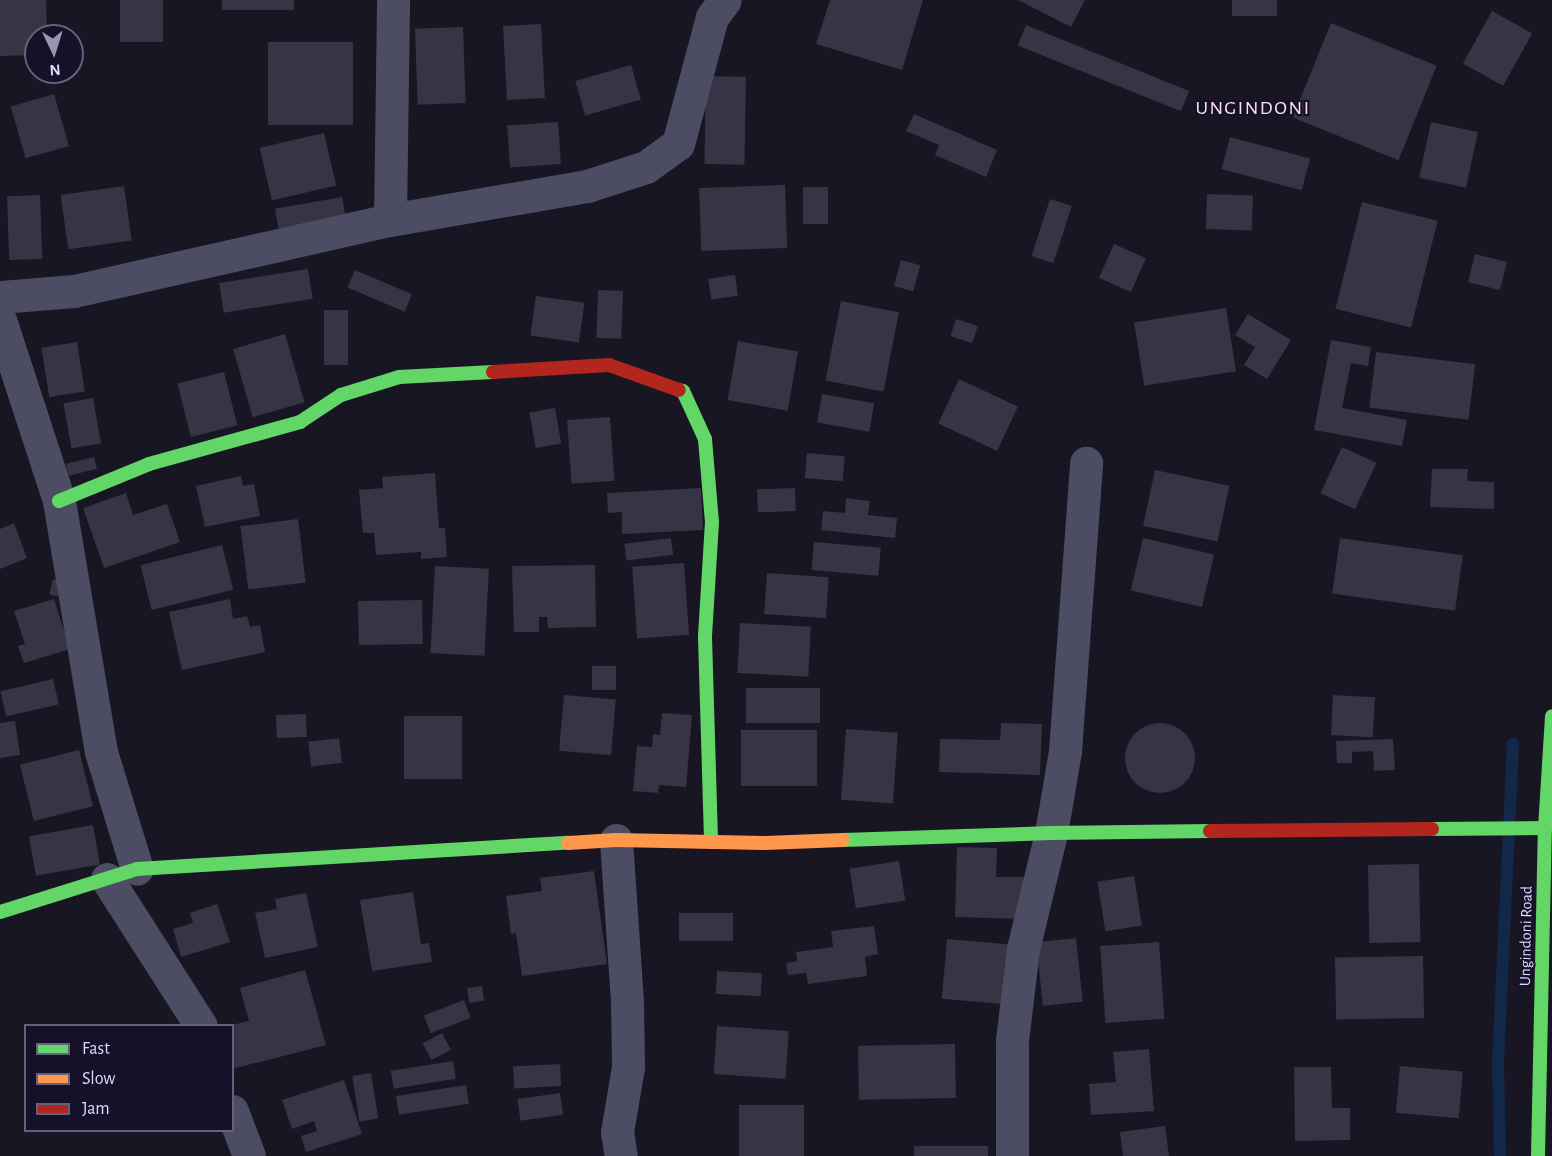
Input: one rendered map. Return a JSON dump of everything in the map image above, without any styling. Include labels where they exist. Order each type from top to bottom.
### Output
[{"type":"street","points":[[390,220],[393,0]]},
{"type":"street","points":[[0,297],[74,291],[390,220],[587,186],[646,167],[678,144],[712,17],[725,0]]},
{"type":"street","points":[[0,320],[59,501],[122,874],[200,1024]]},
{"type":"street","points":[[59,501],[149,464],[300,422],[341,395],[399,377],[609,365],[683,391],[705,439],[712,522],[705,637],[711,842]]},
{"type":"street","points":[[1012,1156],[1014,1017],[1023,949],[1051,833],[1065,751],[1086,463]]},
{"type":"street","name":"Ungindoni Road","points":[[1538,1156],[1546,1077],[1545,828],[1552,716]]},
{"type":"street","points":[[0,912],[122,874],[616,840],[765,843],[1051,833],[1545,828]]},
{"type":"street","points":[[616,840],[627,1001],[628,1067],[617,1132],[621,1156]]},
{"type":"street","points":[[234,1116],[249,1156]]},
{"type":"building","points":[[0,0],[46,0],[47,24],[24,24],[24,55],[0,56]]},
{"type":"building","points":[[120,0],[163,0],[163,42],[120,42]]},
{"type":"building","points":[[222,0],[294,0],[294,10],[222,10]]},
{"type":"building","points":[[830,0],[923,0],[902,70],[816,44]]},
{"type":"building","points":[[1018,0],[1085,0],[1071,27]]},
{"type":"building","points":[[1232,0],[1277,0],[1277,16],[1232,16]]},
{"type":"building","points":[[1492,11],[1532,33],[1503,86],[1463,63]]},
{"type":"building","points":[[1331,23],[1437,66],[1398,160],[1293,118]]},
{"type":"building","points":[[541,24],[545,98],[507,100],[503,26]]},
{"type":"building","points":[[1026,25],[1189,91],[1181,111],[1018,45]]},
{"type":"building","points":[[463,27],[466,103],[418,105],[415,29]]},
{"type":"building","points":[[268,42],[353,42],[353,125],[268,125]]},
{"type":"building","points":[[631,65],[641,100],[585,116],[575,81]]},
{"type":"building","points":[[706,76],[746,77],[744,165],[704,164]]},
{"type":"building","points":[[54,94],[69,146],[26,158],[11,106]]},
{"type":"building","points":[[914,114],[997,150],[986,177],[935,155],[939,145],[906,131]]},
{"type":"building","points":[[558,122],[561,164],[510,167],[507,126]]},
{"type":"building","points":[[1431,122],[1478,132],[1466,188],[1419,178]]},
{"type":"building","points":[[324,133],[336,186],[272,200],[260,148]]},
{"type":"building","points":[[1230,137],[1310,158],[1302,190],[1221,169]]},
{"type":"building","points":[[785,185],[787,248],[701,251],[699,188]]},
{"type":"building","points":[[124,186],[132,240],[68,249],[61,195]]},
{"type":"building","points":[[803,187],[828,187],[828,224],[803,224]]},
{"type":"building","points":[[1207,194],[1253,196],[1252,231],[1206,229]]},
{"type":"building","points":[[40,195],[42,259],[9,260],[7,196]]},
{"type":"building","points":[[342,197],[347,226],[280,237],[275,209]]},
{"type":"building","points":[[1050,199],[1072,206],[1053,263],[1031,256]]},
{"type":"building","points":[[1362,202],[1438,221],[1411,328],[1335,309]]},
{"type":"building","points":[[1114,244],[1146,258],[1131,292],[1099,278]]},
{"type":"building","points":[[1475,254],[1507,262],[1500,290],[1468,282]]},
{"type":"building","points":[[901,260],[920,265],[913,291],[894,286]]},
{"type":"building","points":[[308,269],[313,299],[224,313],[219,283]]},
{"type":"building","points":[[355,270],[412,294],[405,312],[348,287]]},
{"type":"building","points":[[735,275],[738,296],[711,300],[708,279]]},
{"type":"building","points":[[598,290],[623,291],[621,339],[596,338]]},
{"type":"building","points":[[536,296],[585,303],[579,342],[530,336]]},
{"type":"building","points":[[841,301],[899,312],[883,392],[826,381]]},
{"type":"building","points":[[1226,308],[1236,371],[1144,386],[1134,323]]},
{"type":"building","points":[[324,310],[348,310],[348,365],[324,365]]},
{"type":"building","points":[[1248,314],[1291,340],[1267,379],[1244,365],[1255,347],[1235,335]]},
{"type":"building","points":[[956,319],[978,326],[972,343],[950,336]]},
{"type":"building","points":[[285,334],[305,402],[253,417],[233,349]]},
{"type":"building","points":[[1331,340],[1371,347],[1368,366],[1351,363],[1342,408],[1407,420],[1402,446],[1314,430]]},
{"type":"building","points":[[738,341],[798,352],[788,411],[728,400]]},
{"type":"building","points":[[77,342],[85,391],[49,397],[41,348]]},
{"type":"building","points":[[1376,352],[1475,364],[1468,420],[1369,408]]},
{"type":"building","points":[[224,372],[237,425],[191,437],[177,384]]},
{"type":"building","points":[[959,379],[1018,406],[997,451],[938,423]]},
{"type":"building","points":[[822,394],[874,403],[869,432],[817,423]]},
{"type":"building","points":[[93,398],[101,443],[71,449],[63,403]]},
{"type":"building","points":[[555,408],[561,443],[536,448],[529,413]]},
{"type":"building","points":[[610,417],[614,481],[572,484],[567,420]]},
{"type":"building","points":[[1342,447],[1376,463],[1355,509],[1320,493]]},
{"type":"building","points":[[807,453],[845,456],[843,481],[805,478]]},
{"type":"building","points":[[94,457],[97,469],[69,476],[66,464]]},
{"type":"building","points":[[1432,469],[1468,469],[1467,481],[1494,482],[1494,509],[1430,507]]},
{"type":"building","points":[[1155,470],[1229,486],[1217,542],[1143,526]]},
{"type":"building","points":[[435,473],[439,528],[445,528],[447,557],[421,559],[421,552],[376,555],[374,533],[363,533],[359,490],[383,488],[382,477]]},
{"type":"building","points":[[241,476],[243,486],[254,484],[260,516],[205,527],[196,486]]},
{"type":"building","points":[[701,488],[703,530],[622,534],[622,512],[608,513],[607,493]]},
{"type":"building","points":[[795,488],[796,511],[758,512],[757,489]]},
{"type":"building","points":[[126,493],[133,515],[167,504],[180,542],[104,568],[83,508]]},
{"type":"building","points":[[846,498],[870,501],[868,515],[897,518],[895,538],[821,530],[823,511],[845,513]]},
{"type":"building","points":[[298,519],[306,583],[248,590],[240,526]]},
{"type":"building","points":[[14,523],[27,558],[0,569],[0,529]]},
{"type":"building","points":[[671,538],[673,555],[626,561],[624,544]]},
{"type":"building","points":[[1143,538],[1214,554],[1202,607],[1131,591]]},
{"type":"building","points":[[1340,538],[1463,555],[1455,611],[1332,593]]},
{"type":"building","points":[[814,542],[881,548],[878,576],[812,570]]},
{"type":"building","points":[[222,545],[233,590],[152,610],[140,565]]},
{"type":"building","points":[[684,563],[689,635],[637,638],[632,567]]},
{"type":"building","points":[[595,565],[596,627],[548,628],[547,617],[539,617],[539,632],[514,632],[512,566]]},
{"type":"building","points":[[435,566],[489,569],[484,656],[430,653]]},
{"type":"building","points":[[767,573],[829,577],[826,618],[764,614]]},
{"type":"building","points":[[53,579],[66,582],[62,598],[49,595]]},
{"type":"building","points":[[54,599],[70,649],[24,663],[18,646],[25,644],[14,611]]},
{"type":"building","points":[[230,599],[233,619],[247,616],[250,627],[260,625],[265,652],[182,670],[169,612]]},
{"type":"building","points":[[422,600],[423,644],[359,645],[358,601]]},
{"type":"building","points":[[740,623],[811,627],[808,677],[737,673]]},
{"type":"building","points":[[592,666],[616,666],[616,690],[592,690]]},
{"type":"building","points":[[53,679],[59,704],[6,716],[0,691]]},
{"type":"building","points":[[746,688],[820,688],[820,723],[746,723]]},
{"type":"building","points":[[564,695],[616,700],[611,755],[559,751]]},
{"type":"building","points":[[1333,695],[1375,697],[1373,737],[1331,735]]},
{"type":"building","points":[[662,713],[692,715],[686,787],[659,785],[658,793],[633,791],[637,746],[652,747],[653,734],[660,735]]},
{"type":"building","points":[[306,714],[307,737],[277,738],[276,715]]},
{"type":"building","points":[[404,716],[462,716],[462,779],[404,779]]},
{"type":"building","points":[[15,721],[20,755],[0,758],[0,723]]},
{"type":"building","points":[[1001,723],[1042,724],[1040,775],[939,772],[940,739],[1000,740]]},
{"type":"building","points":[[1153,723],[1167,723],[1180,729],[1189,738],[1195,751],[1193,771],[1185,783],[1167,793],[1153,793],[1140,787],[1131,778],[1125,765],[1125,751],[1131,738],[1140,729]]},
{"type":"building","points":[[846,729],[898,733],[893,803],[841,800]]},
{"type":"building","points":[[741,730],[817,730],[817,786],[741,786]]},
{"type":"building","points":[[339,738],[342,763],[311,767],[308,742]]},
{"type":"building","points":[[1393,739],[1395,770],[1374,771],[1373,751],[1352,752],[1352,763],[1337,763],[1336,741]]},
{"type":"building","points":[[79,750],[93,806],[34,821],[20,765]]},
{"type":"building","points":[[93,825],[100,864],[36,876],[29,836]]},
{"type":"building","points":[[957,847],[997,848],[996,877],[1028,877],[1027,919],[955,917]]},
{"type":"building","points":[[899,861],[905,901],[856,908],[850,869]]},
{"type":"building","points":[[1419,864],[1420,942],[1369,943],[1368,865]]},
{"type":"building","points":[[594,871],[607,964],[522,976],[516,933],[511,934],[506,896],[542,891],[540,878]]},
{"type":"building","points":[[1134,876],[1142,925],[1105,931],[1097,882]]},
{"type":"building","points":[[413,892],[421,944],[429,943],[432,962],[372,971],[360,900]]},
{"type":"building","points":[[306,893],[318,947],[265,958],[255,913],[277,909],[275,899]]},
{"type":"building","points":[[217,904],[230,942],[181,957],[173,929],[193,923],[190,913]]},
{"type":"building","points":[[679,913],[733,913],[733,941],[679,941]]},
{"type":"building","points":[[874,926],[878,954],[865,957],[867,976],[808,984],[806,973],[788,975],[786,963],[797,961],[796,952],[833,947],[831,931]]},
{"type":"building","points":[[1076,938],[1083,1002],[1043,1006],[1036,942]]},
{"type":"building","points":[[947,939],[1011,945],[1006,1004],[942,999]]},
{"type":"building","points":[[1159,942],[1164,1019],[1106,1023],[1100,946]]},
{"type":"building","points":[[1423,956],[1424,1018],[1336,1020],[1335,958]]},
{"type":"building","points":[[305,970],[326,1045],[234,1068],[234,1025],[249,1021],[240,988]]},
{"type":"building","points":[[717,971],[762,973],[761,996],[716,994]]},
{"type":"building","points":[[482,986],[484,1001],[469,1003],[467,988]]},
{"type":"building","points":[[464,1000],[471,1018],[431,1033],[424,1015]]},
{"type":"building","points":[[717,1026],[789,1031],[785,1079],[714,1074]]},
{"type":"building","points":[[442,1033],[451,1050],[431,1060],[423,1043]]},
{"type":"building","points":[[955,1044],[956,1098],[859,1100],[858,1046]]},
{"type":"building","points":[[1149,1049],[1154,1111],[1091,1115],[1089,1084],[1116,1082],[1113,1052]]},
{"type":"building","points":[[453,1061],[456,1079],[394,1089],[391,1071]]},
{"type":"building","points":[[560,1064],[561,1086],[514,1088],[513,1066]]},
{"type":"building","points":[[1400,1066],[1463,1071],[1459,1118],[1396,1113]]},
{"type":"building","points":[[1294,1067],[1331,1067],[1332,1108],[1350,1108],[1350,1140],[1295,1141]]},
{"type":"building","points":[[371,1073],[378,1118],[359,1121],[352,1076]]},
{"type":"building","points":[[344,1080],[362,1134],[306,1152],[301,1136],[317,1131],[314,1121],[292,1129],[282,1100]]},
{"type":"building","points":[[466,1085],[469,1104],[399,1115],[396,1096]]},
{"type":"building","points":[[560,1093],[563,1115],[520,1121],[517,1099]]},
{"type":"building","points":[[739,1105],[804,1105],[804,1156],[739,1156]]},
{"type":"building","points":[[1165,1126],[1169,1156],[1123,1156],[1120,1132]]},
{"type":"building","points":[[914,1146],[988,1146],[988,1156],[914,1156]]},
{"type":"waterway","points":[[1500,1156],[1498,1062],[1513,743]]},
{"type":"traffic: fast","points":[[59,501],[149,464],[300,422],[341,395],[399,377],[493,372]]},
{"type":"traffic: fast","points":[[679,390],[683,391],[705,439],[712,522],[705,637],[711,842]]},
{"type":"traffic: fast","points":[[1538,1156],[1545,828],[1552,716]]},
{"type":"traffic: fast","points":[[1432,829],[1545,828]]},
{"type":"traffic: fast","points":[[843,840],[1051,833],[1210,831]]},
{"type":"traffic: fast","points":[[0,912],[137,869],[568,843]]},
{"type":"traffic: slow","points":[[568,843],[616,840],[765,843],[843,840]]},
{"type":"traffic: jam","points":[[493,372],[609,365],[679,390]]},
{"type":"traffic: jam","points":[[1210,831],[1432,829]]},
{"type":"district","name":"UNGINDONI","points":[[1253,108]]}]
